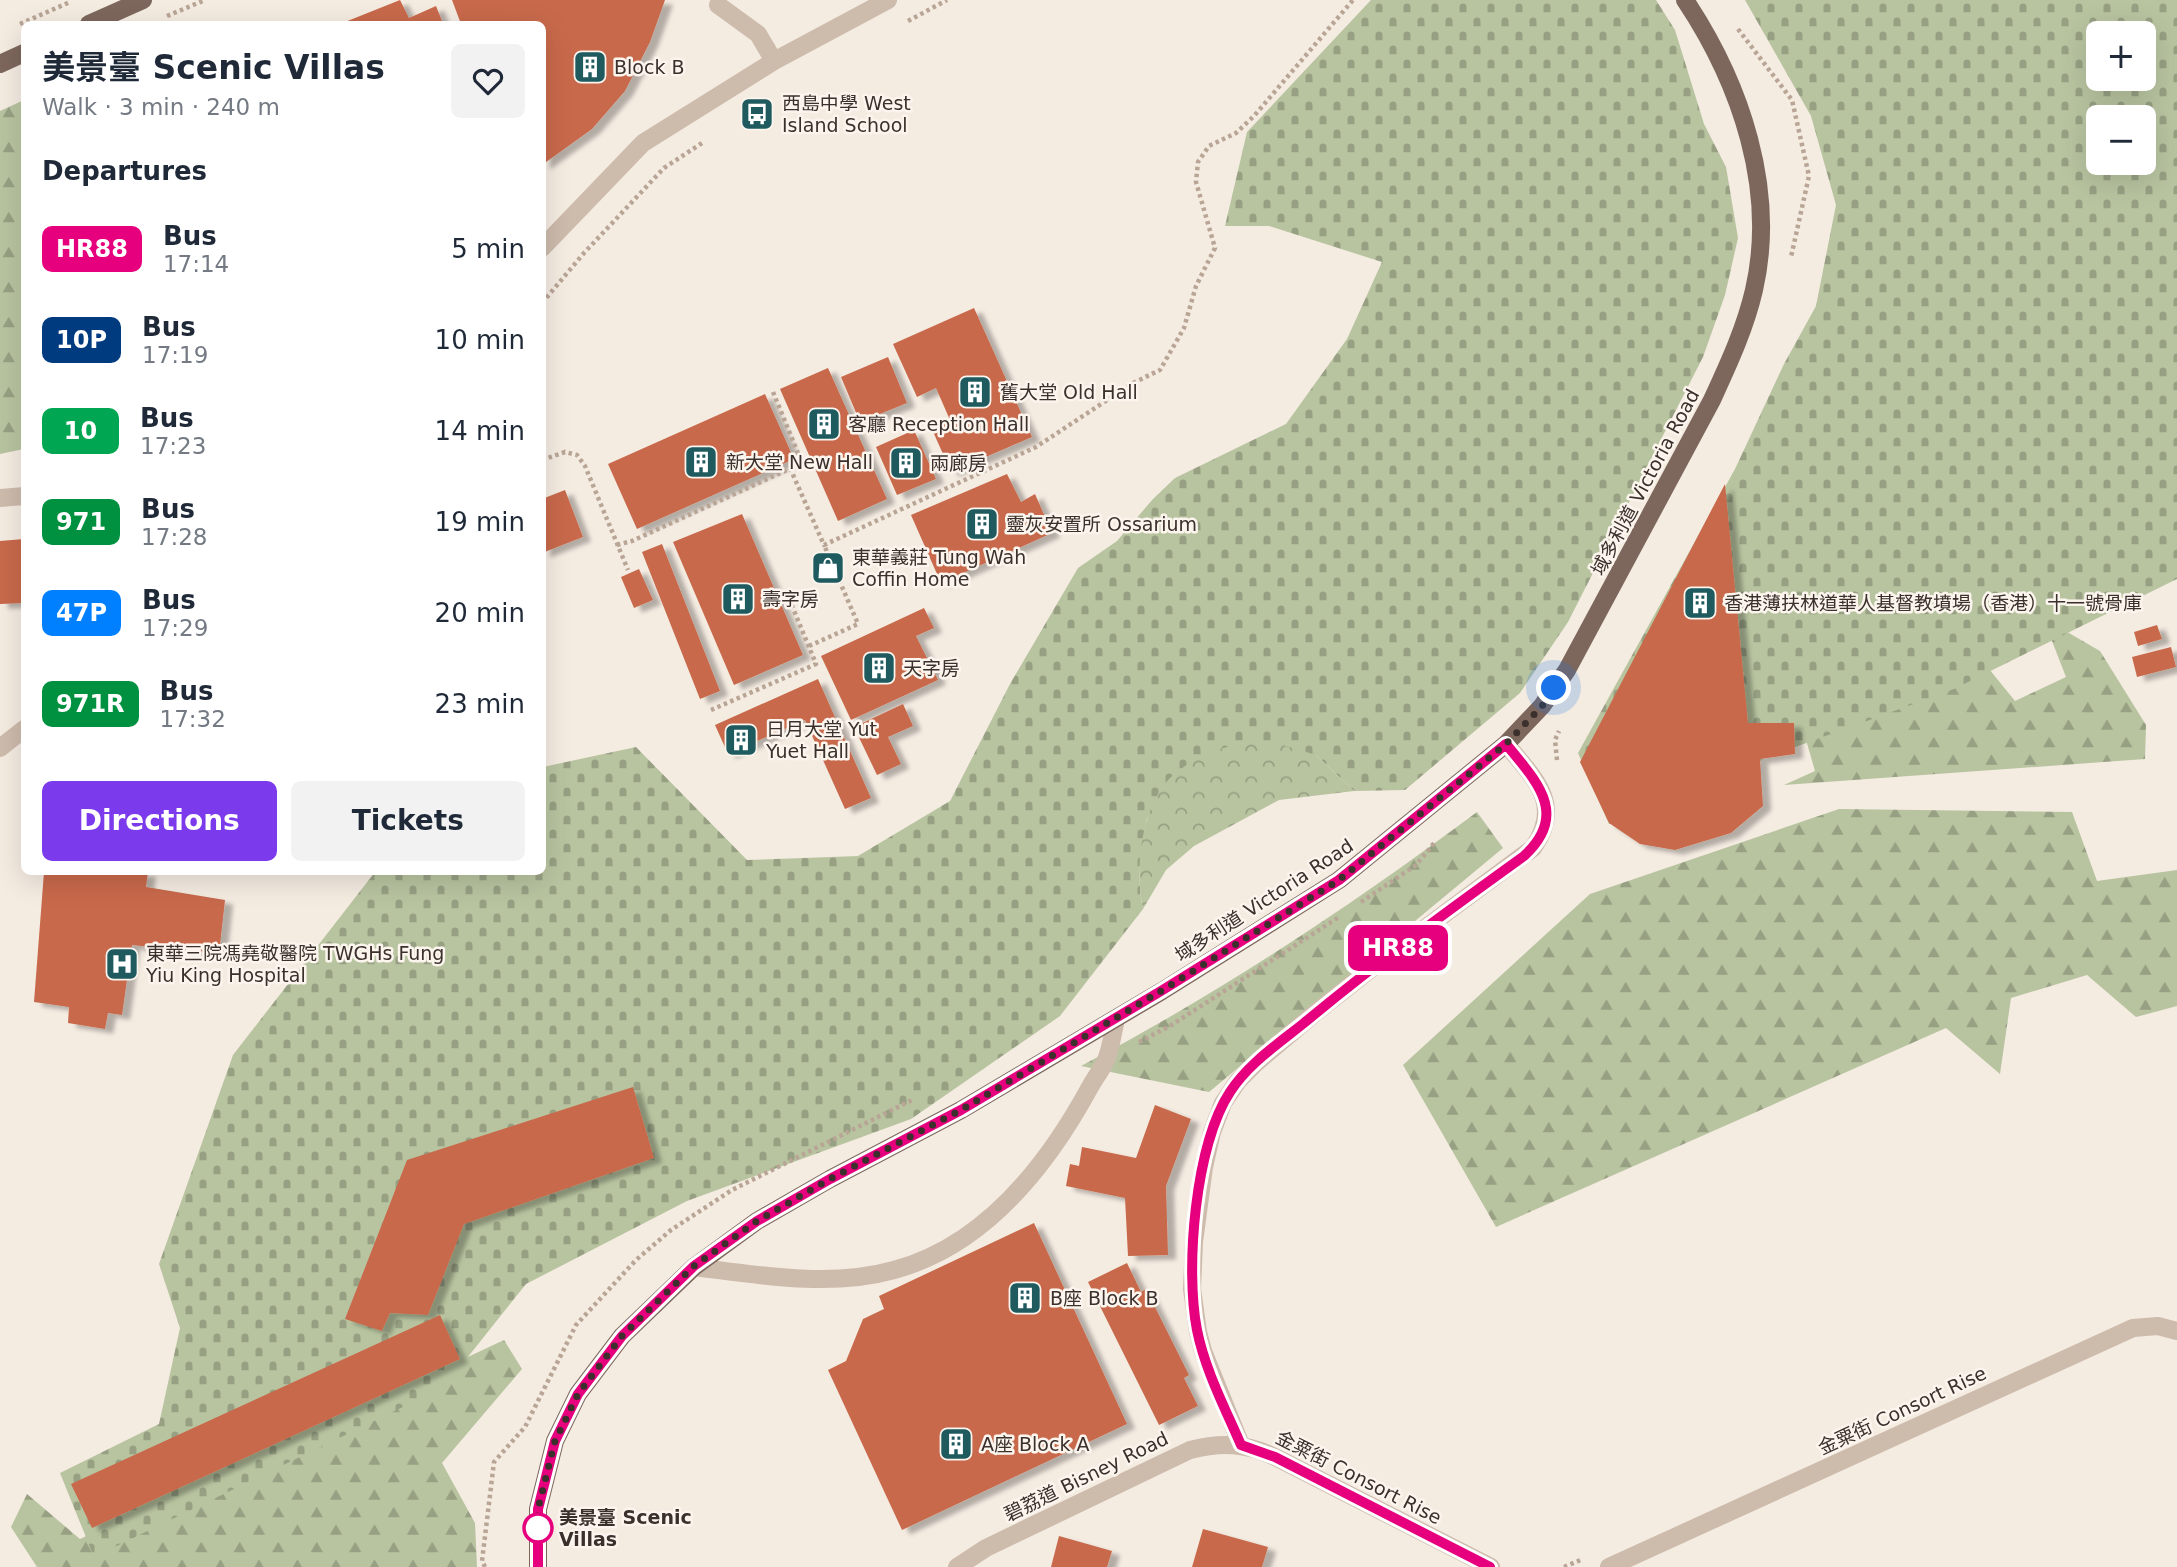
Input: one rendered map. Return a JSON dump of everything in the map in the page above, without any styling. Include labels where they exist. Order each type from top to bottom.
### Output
[{"type":"main road","points":[[96,21],[143,0]]},
{"type":"main road","name":"域多利道 Victoria Road","points":[[538,1567],[538,1509],[555,1441],[578,1394],[622,1336],[698,1263],[757,1221],[961,1110],[1109,1023],[1339,880],[1506,744],[1542,706],[1589,632],[1712,400],[1729,363],[1754,290],[1759,261],[1760,226],[1758,180],[1751,139],[1736,97],[1710,41],[1685,0]]},
{"type":"main road","points":[[0,65],[21,54]]},
{"type":"street","points":[[546,244],[643,143],[774,61],[888,0]]},
{"type":"street","points":[[718,5],[758,34],[774,61]]},
{"type":"street","points":[[0,498],[21,496]]},
{"type":"street","points":[[0,748],[21,731]]},
{"type":"street","points":[[1241,1445],[1203,1351],[1192,1289],[1194,1242],[1204,1167],[1212,1132],[1223,1103],[1238,1081],[1257,1062],[1377,964],[1533,848],[1544,832],[1546,803],[1535,780],[1506,744]]},
{"type":"street","points":[[698,1263],[821,1279],[857,1277],[929,1259],[962,1240],[995,1213],[1026,1182],[1073,1119],[1106,1059],[1109,1023]]},
{"type":"street","name":"金粟街 Consort Rise","points":[[1609,1567],[2133,1328],[2158,1326],[2177,1331]]},
{"type":"street","name":"碧荔道 Bisney Road","points":[[957,1567],[986,1548],[1190,1450],[1206,1446],[1241,1445]]},
{"type":"street","name":"金粟街 Consort Rise","points":[[1241,1445],[1275,1457],[1491,1567]]},
{"type":"path","points":[[26,21],[74,0]]},
{"type":"path","points":[[160,19],[205,0]]},
{"type":"path","points":[[898,26],[947,0]]},
{"type":"path","points":[[824,545],[1036,447],[1133,383],[1160,370],[1184,328],[1196,286],[1215,248],[1196,181],[1198,163],[1209,146],[1236,133],[1254,116],[1353,0]]},
{"type":"path","points":[[1733,22],[1791,100],[1809,176],[1788,267]]},
{"type":"path","points":[[12,27],[21,23]]},
{"type":"path","points":[[546,298],[583,253],[664,168],[709,138]]},
{"type":"path","points":[[773,392],[802,463]]},
{"type":"path","points":[[546,459],[565,452],[576,455],[585,466],[628,570]]},
{"type":"path","points":[[617,545],[632,541],[811,459]]},
{"type":"path","points":[[790,468],[858,624],[809,646]]},
{"type":"path","points":[[711,710],[816,664],[790,601]]},
{"type":"path","points":[[1561,771],[1555,740],[1565,723]]},
{"type":"path","points":[[1535,780],[1557,761]]},
{"type":"path","points":[[1359,904],[1416,866],[1442,833]]},
{"type":"path","points":[[1106,1059],[1170,1026],[1348,911]]},
{"type":"path","points":[[671,1230],[732,1190],[925,1094]]},
{"type":"green space","points":[[1371,0],[1656,0],[1675,30],[1704,124],[1726,167],[1738,238],[1725,295],[1703,357],[1568,622],[1520,693],[1405,790],[1354,791],[1316,755],[1147,818],[1141,852],[1143,909],[1060,1016],[911,1119],[687,1201],[526,1284],[444,1387],[94,1557],[60,1473],[159,1424],[180,1328],[159,1264],[233,1055],[373,875],[546,875],[546,766],[636,747],[747,860],[858,856],[950,801],[1010,684],[1078,568],[1117,541],[1175,478],[1286,424],[1347,339],[1382,262],[1269,226],[1225,226],[1247,132]]},
{"type":"green space","points":[[1745,0],[2177,0],[2177,579],[1952,690],[1762,759],[1736,794],[1694,818],[1609,824],[1578,753],[1735,469],[1784,364],[1816,306],[1836,205],[1811,116]]},
{"type":"green space","points":[[21,101],[21,450],[0,454],[0,111]]},
{"type":"green space","points":[[2043,618],[2100,651],[2146,725],[2145,759],[1784,785],[1815,771],[1793,695],[1972,648],[2015,701],[2066,677]]},
{"type":"green space","points":[[1240,743],[1279,744],[1316,755],[1354,791],[1279,800],[1194,846],[1166,870],[1143,909],[1140,878],[1142,844],[1150,811],[1157,797],[1171,777],[1194,760]]},
{"type":"green space","points":[[1839,809],[2072,812],[2097,881],[2177,870],[2177,1006],[2136,1017],[2087,975],[2011,998],[2000,1074],[1946,1028],[1496,1227],[1403,1065],[1590,894]]},
{"type":"green space","points":[[1477,812],[1503,848],[1209,1092],[1081,1066],[1184,1009],[1284,947]]},
{"type":"green space","points":[[504,1340],[522,1369],[442,1463],[475,1523],[477,1567],[37,1567],[11,1527],[27,1494],[80,1539]]},
{"type":"building","points":[[400,0],[409,18],[436,6],[442,21],[348,21]]},
{"type":"building","name":"Block B","points":[[452,0],[665,0],[650,42],[625,91],[592,129],[546,162],[546,21],[460,21]]},
{"type":"building","name":"舊大堂 Old Hall","points":[[974,308],[1032,437],[951,472],[931,427],[950,420],[936,388],[917,397],[893,344]]},
{"type":"building","points":[[888,357],[907,403],[860,422],[841,377]]},
{"type":"building","name":"客廳 Reception Hall","points":[[828,368],[887,499],[838,521],[780,389]]},
{"type":"building","name":"新大堂 New Hall","points":[[765,394],[794,459],[637,529],[608,464]]},
{"type":"building","name":"兩廊房","points":[[914,430],[936,479],[897,495],[876,447]]},
{"type":"building","name":"靈灰安置所 Ossarium","points":[[1007,474],[1021,502],[1035,494],[1052,533],[941,583],[911,515]]},
{"type":"building","name":"香港薄扶林道華人基督教墳場（香港）十一號骨庫","points":[[1725,484],[1748,723],[1794,723],[1795,754],[1760,759],[1763,806],[1731,833],[1675,850],[1640,844],[1609,823],[1580,762]]},
{"type":"building","points":[[565,490],[583,537],[546,551],[546,497]]},
{"type":"building","name":"壽字房","points":[[742,514],[803,655],[734,685],[673,542]]},
{"type":"building","points":[[21,539],[21,603],[0,604],[0,541]]},
{"type":"building","points":[[662,544],[720,691],[700,699],[642,552]]},
{"type":"building","points":[[639,569],[653,600],[634,608],[621,577]]},
{"type":"building","name":"天字房","points":[[924,608],[934,628],[916,636],[938,680],[851,720],[821,656]]},
{"type":"building","points":[[2157,625],[2162,639],[2138,646],[2134,632]]},
{"type":"building","points":[[2171,647],[2176,667],[2137,677],[2132,657]]},
{"type":"building","name":"日月大堂 Yut Yuet Hall","points":[[818,679],[871,798],[845,809],[805,720],[728,754],[715,725]]},
{"type":"building","points":[[903,704],[913,726],[888,737],[901,764],[877,775],[854,727]]},
{"type":"building","points":[[44,875],[148,875],[146,887],[225,900],[219,954],[132,945],[122,1015],[108,1013],[105,1029],[68,1023],[69,1007],[34,1002]]},
{"type":"building","points":[[633,1087],[654,1158],[464,1224],[428,1315],[390,1313],[382,1331],[345,1319],[407,1160]]},
{"type":"building","name":"B座 Block B","points":[[1155,1105],[1191,1119],[1166,1186],[1168,1255],[1128,1256],[1125,1198],[1066,1186],[1070,1164],[1079,1166],[1082,1147],[1136,1158]]},
{"type":"building","points":[[1034,1223],[1127,1424],[902,1530],[828,1370],[846,1361],[863,1319],[884,1309],[879,1296]]},
{"type":"building","points":[[1127,1263],[1141,1292],[1146,1289],[1189,1375],[1184,1378],[1198,1406],[1159,1425],[1088,1282]]},
{"type":"building","points":[[440,1315],[460,1359],[92,1528],[71,1484]]},
{"type":"building","points":[[1203,1529],[1268,1547],[1262,1567],[1192,1567]]},
{"type":"building","points":[[1059,1536],[1112,1551],[1107,1567],[1051,1567]]},
{"type":"bus line","name":"HR88","points":[[538,1567],[538,1509],[555,1441],[578,1394],[622,1336],[694,1266],[757,1221],[961,1110],[1161,991],[1339,880],[1506,744],[1541,790],[1547,813],[1544,832],[1524,856],[1356,980],[1238,1081],[1223,1103],[1208,1148],[1200,1189],[1192,1269],[1194,1311],[1203,1351],[1241,1445],[1275,1457],[1490,1567]]},
{"type":"place","name":"Block B","points":[[590,67]]},
{"type":"place","name":"西島中學 West Island School","points":[[757,114]]},
{"type":"place","name":"舊大堂 Old Hall","points":[[975,392]]},
{"type":"place","name":"客廳 Reception Hall","points":[[824,424]]},
{"type":"place","name":"新大堂 New Hall","points":[[701,462]]},
{"type":"place","name":"兩廊房","points":[[906,463]]},
{"type":"place","name":"靈灰安置所 Ossarium","points":[[982,524]]},
{"type":"place","name":"東華義莊 Tung Wah Coffin Home","points":[[828,568]]},
{"type":"place","name":"壽字房","points":[[738,599]]},
{"type":"place","name":"香港薄扶林道華人基督教墳場（香港）十一號骨庫","points":[[1700,603]]},
{"type":"place","name":"天字房","points":[[879,668]]},
{"type":"place","name":"日月大堂 Yut Yuet Hall","points":[[741,740]]},
{"type":"place","name":"東華三院馮堯敬醫院 TWGHs Fung Yiu King Hospital","points":[[122,964]]},
{"type":"place","name":"B座 Block B","points":[[1025,1298]]},
{"type":"place","name":"A座 Block A","points":[[956,1444]]},
{"type":"place","name":"美景臺 Scenic Villas","points":[[538,1528]]},
{"type":"route","points":[[538,1528],[538,1509],[555,1441],[578,1394],[622,1336],[694,1266],[757,1221],[961,1110],[1161,991],[1339,880],[1506,744],[1542,706],[1554,688]]}]
